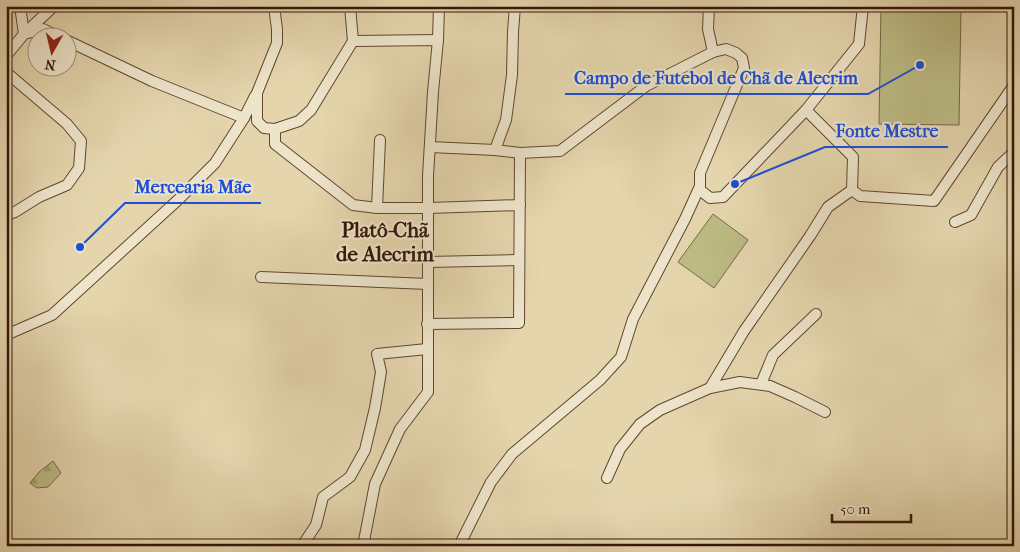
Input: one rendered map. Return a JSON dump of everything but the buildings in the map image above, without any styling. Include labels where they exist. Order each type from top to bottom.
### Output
[{"type":"street","points":[[20,6],[24,34]]},
{"type":"street","points":[[6,56],[24,34],[54,6]]},
{"type":"street","points":[[6,336],[52,315],[179,199],[215,163],[244,118],[257,93],[277,43],[274,6]]},
{"type":"street","points":[[257,93],[256,121],[264,128],[275,129],[299,122],[310,110],[353,40],[350,6]]},
{"type":"street","points":[[363,546],[375,484],[400,429],[428,392],[428,208],[439,6]]},
{"type":"street","points":[[495,150],[506,120],[511,84],[515,6]]},
{"type":"street","points":[[709,6],[708,29],[713,52]]},
{"type":"street","points":[[430,147],[520,153],[560,151],[646,86],[713,52],[726,49],[742,58],[744,68],[700,172],[700,190],[710,198],[723,197],[806,110],[859,44],[863,6]]},
{"type":"street","points":[[24,34],[28,33]]},
{"type":"street","points":[[353,40],[438,40]]},
{"type":"street","points":[[78,46],[152,81],[244,118]]},
{"type":"street","points":[[6,72],[67,124],[81,141],[79,168],[68,185],[39,197],[15,212],[6,215]]},
{"type":"street","points":[[852,190],[860,196],[934,201],[1014,85]]},
{"type":"street","points":[[806,110],[853,156],[852,190]]},
{"type":"street","points":[[275,129],[275,144],[353,205],[377,208],[520,205]]},
{"type":"street","points":[[377,208],[380,140]]},
{"type":"street","points":[[955,222],[971,215],[998,167],[1014,152]]},
{"type":"street","points":[[428,324],[519,323],[520,153]]},
{"type":"street","points":[[459,546],[491,482],[512,454],[600,380],[621,357],[633,319],[700,186]]},
{"type":"street","points":[[710,388],[744,330],[828,207],[852,190]]},
{"type":"street","points":[[428,262],[519,260]]},
{"type":"street","points":[[262,277],[428,284]]},
{"type":"street","points":[[760,384],[773,354],[816,314]]},
{"type":"street","points":[[302,546],[316,524],[323,497],[350,477],[365,450],[382,372],[377,354],[427,349]]},
{"type":"street","points":[[607,478],[620,449],[640,424],[660,410],[710,388],[740,382],[770,386],[825,412]]},
{"type":"green space","points":[[881,6],[961,6],[959,125],[879,124]]},
{"type":"green space","points":[[713,214],[748,240],[714,288],[678,262]]},
{"type":"green space","points":[[53,461],[61,473],[48,487],[37,488],[30,483],[39,472]]},
{"type":"place","name":"Campo de Futebol de Chã de Alecrim","points":[[920,65]]},
{"type":"place","name":"Fonte Mestre","points":[[735,184]]},
{"type":"place","name":"Mercearia Mãe","points":[[80,247]]},
{"type":"district","name":"Platô-Chã de Alecrim","points":[[385,242]]}]
